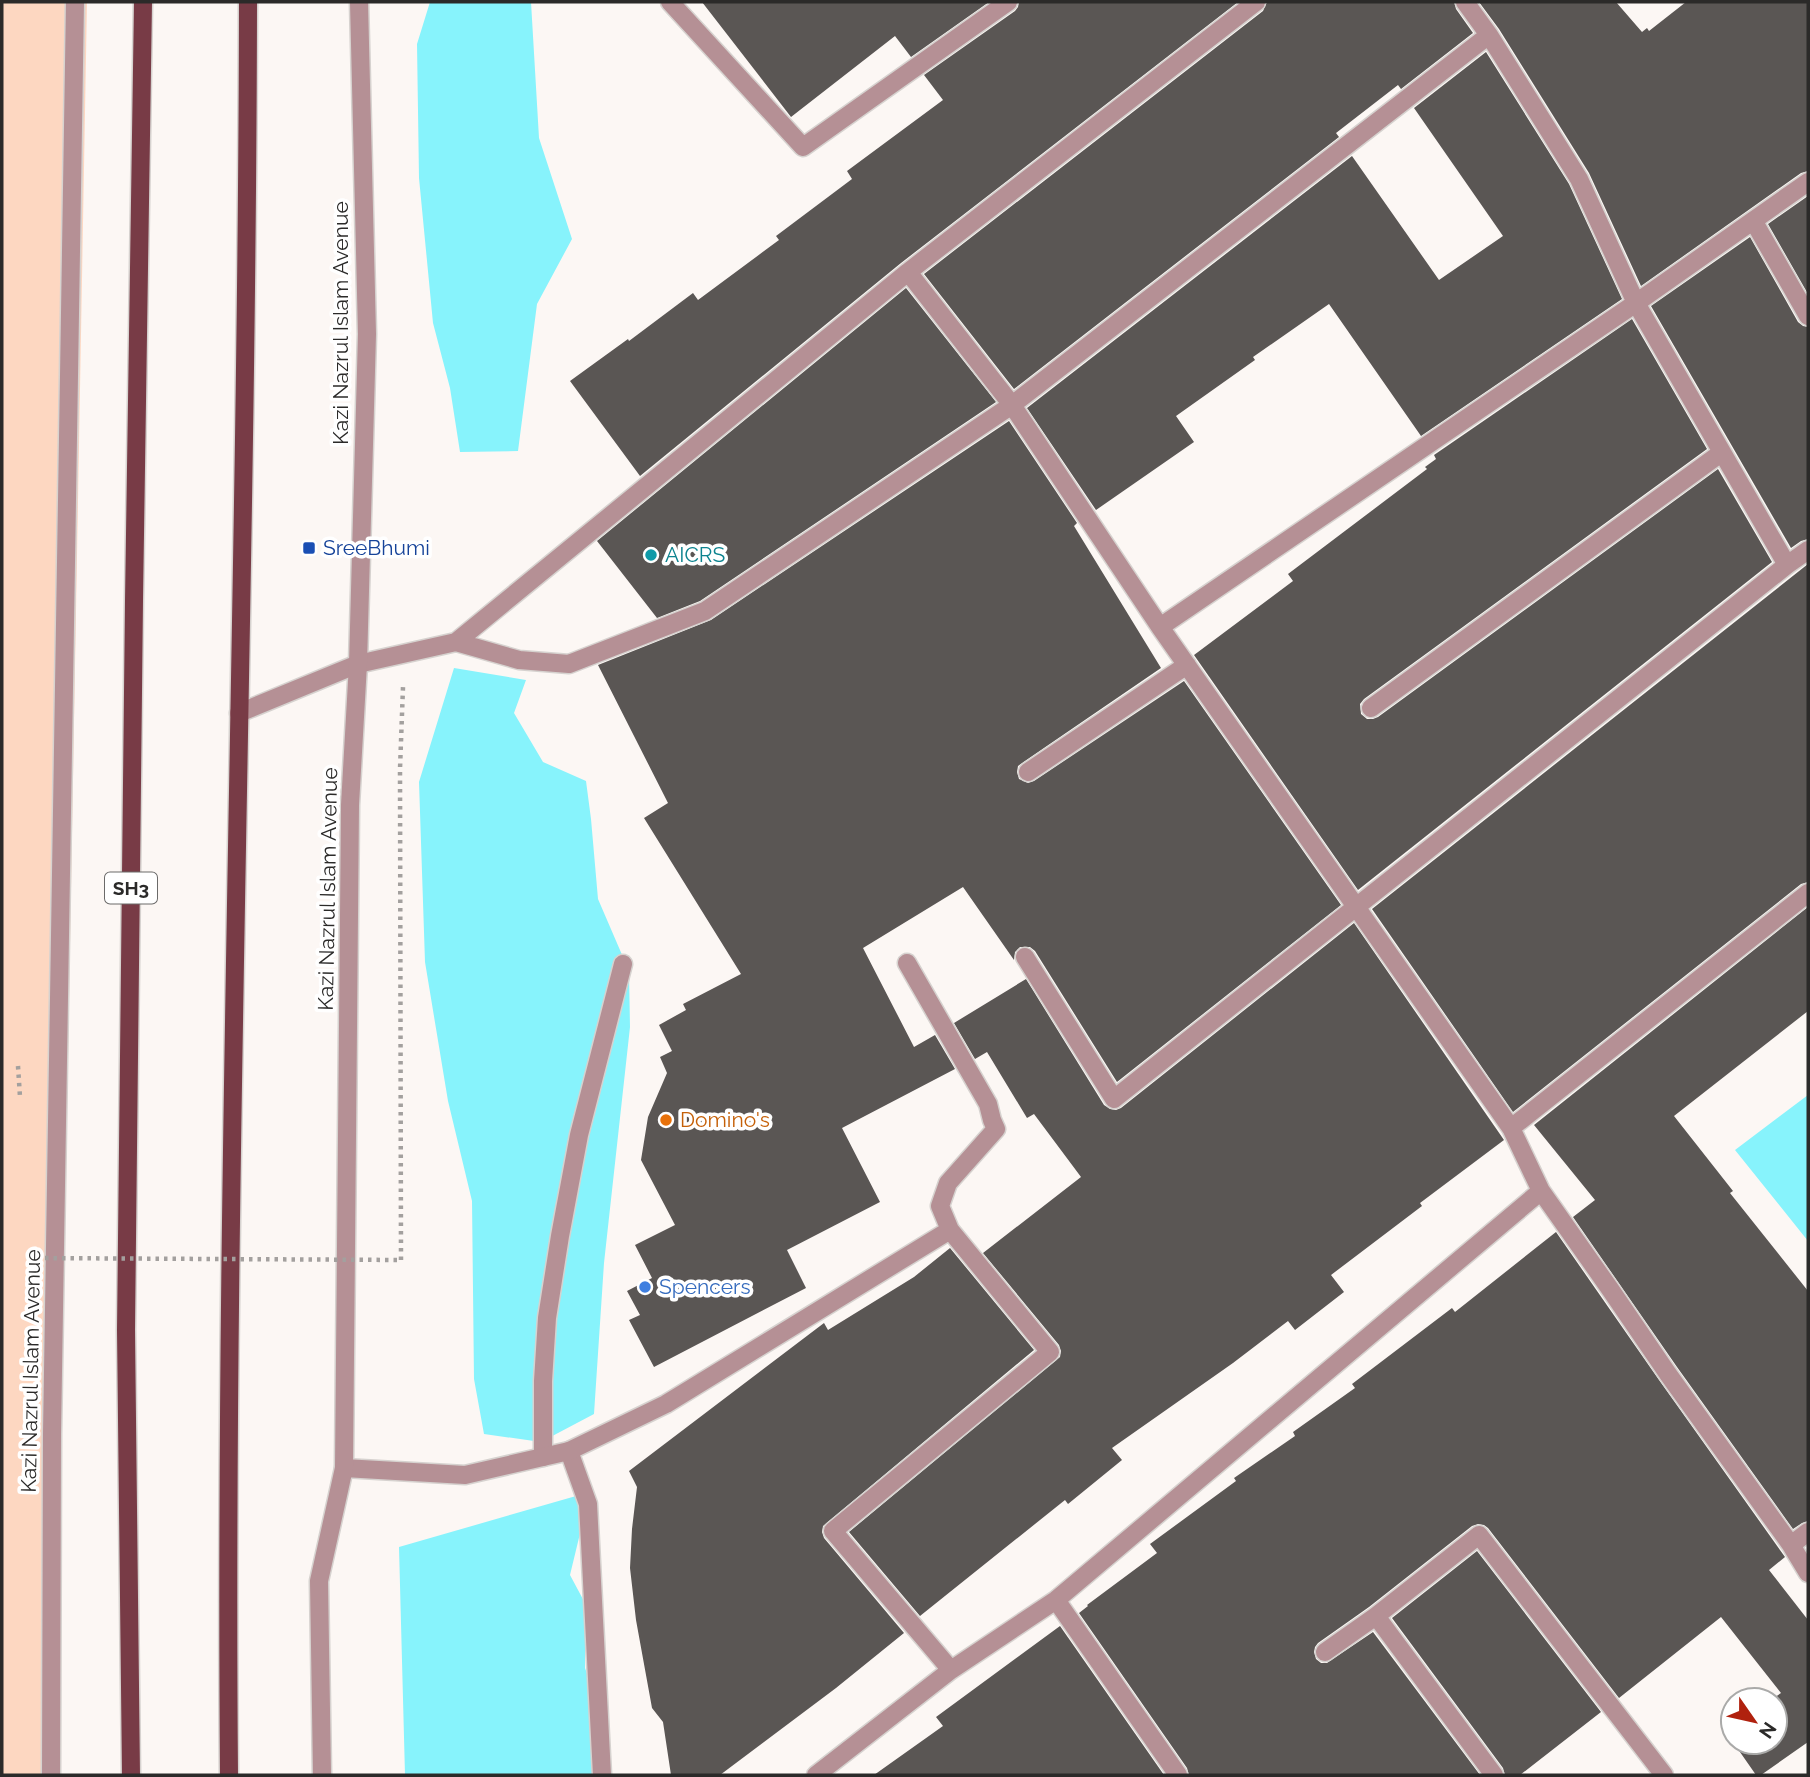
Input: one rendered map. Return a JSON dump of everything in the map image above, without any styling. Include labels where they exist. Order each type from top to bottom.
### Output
[{"type":"main road","name":"SH3","points":[[131,1775],[126,1316],[143,2]]},
{"type":"main road","points":[[229,1775],[230,1320],[248,2]]},
{"type":"street","name":"Kazi Nazrul Islam Avenue","points":[[51,1775],[52,1407],[75,2]]},
{"type":"street","name":"Kazi Nazrul Islam Avenue","points":[[322,1775],[319,1581],[344,1468],[350,805],[358,664],[368,334],[359,2]]},
{"type":"street","points":[[670,2],[803,147],[1008,2]]},
{"type":"street","points":[[239,713],[358,664],[456,642],[908,272],[1256,2]]},
{"type":"street","points":[[1465,2],[1489,35],[1579,179],[1636,303],[1787,565]]},
{"type":"street","points":[[456,642],[519,660],[569,664],[705,611],[1012,405],[1489,35]]},
{"type":"street","points":[[1160,627],[1754,222],[1808,182]]},
{"type":"street","points":[[1754,222],[1808,316]]},
{"type":"street","points":[[908,272],[1012,405],[1160,627],[1511,1128],[1541,1191],[1791,1545],[1808,1573]]},
{"type":"street","points":[[1371,708],[1721,453]]},
{"type":"street","points":[[1025,957],[1114,1099],[1808,550]]},
{"type":"street","points":[[1028,772],[1187,665]]},
{"type":"street","points":[[1511,1128],[1808,893]]},
{"type":"street","points":[[906,962],[988,1104],[996,1129],[948,1183],[940,1206],[950,1230],[1050,1352],[833,1531],[951,1670]]},
{"type":"street","points":[[543,1457],[543,1381],[547,1318],[560,1236],[579,1135],[623,964]]},
{"type":"street","points":[[816,1775],[951,1670],[1056,1600],[1541,1191]]},
{"type":"street","points":[[344,1468],[465,1475],[569,1451],[666,1404],[950,1230]]},
{"type":"street","points":[[569,1451],[588,1504],[602,1775]]},
{"type":"street","points":[[1791,1545],[1808,1532]]},
{"type":"street","points":[[1325,1652],[1376,1616],[1479,1535],[1664,1775]]},
{"type":"street","points":[[1056,1600],[1178,1775]]},
{"type":"street","points":[[1376,1616],[1494,1775]]},
{"type":"path","points":[[28,1258],[401,1260],[400,769],[404,654]]},
{"type":"shaded area","points":[[2,2],[87,2],[55,1775],[2,1775]]},
{"type":"water","points":[[430,2],[531,2],[539,138],[572,239],[537,304],[518,451],[460,452],[450,388],[433,323],[419,178],[417,44]]},
{"type":"water","points":[[454,668],[526,680],[514,713],[543,762],[586,781],[598,899],[629,971],[630,1027],[604,1263],[594,1414],[541,1442],[484,1434],[474,1379],[472,1201],[448,1101],[425,962],[419,782]]},
{"type":"water","points":[[1808,1095],[1808,1241],[1735,1150]]},
{"type":"water","points":[[590,1492],[570,1575],[585,1603],[585,1668],[600,1710],[601,1775],[405,1775],[399,1547]]},
{"type":"building","points":[[702,2],[989,2],[911,57],[895,36],[791,117]]},
{"type":"building","points":[[1019,2],[1238,2],[901,263],[640,476],[570,381],[693,293],[698,300],[779,240],[776,236],[852,179],[847,171],[943,100],[924,75],[1015,11]]},
{"type":"building","points":[[1267,2],[1454,2],[1473,33],[1401,89],[1398,85],[1336,133],[1339,137],[1014,389],[924,274],[1263,11]]},
{"type":"building","points":[[1479,2],[1616,2],[1642,32],[1647,28],[1649,31],[1686,2],[1808,2],[1808,171],[1801,173],[1641,286],[1589,173],[1499,29]]},
{"type":"building","points":[[1486,52],[1569,184],[1622,299],[1421,436],[1329,304],[1253,357],[1255,360],[1176,416],[1194,442],[1096,510],[1027,408],[1352,156],[1439,280],[1503,236],[1414,108]]},
{"type":"building","points":[[1808,196],[1808,294],[1768,224]]},
{"type":"building","points":[[1750,237],[1798,322],[1808,327],[1808,539],[1791,548],[1651,306]]},
{"type":"building","points":[[906,288],[996,402],[700,601],[657,618],[597,541]]},
{"type":"building","points":[[1632,319],[1707,449],[1364,699],[1360,704],[1361,714],[1367,719],[1378,717],[1718,469],[1772,562],[1358,890],[1194,655],[1293,581],[1288,574],[1427,469],[1425,467],[1436,459],[1434,455]]},
{"type":"building","points":[[1009,421],[1077,523],[1074,526],[1161,668],[1018,766],[1019,779],[1028,783],[1034,781],[1184,681],[1341,905],[1117,1082],[1035,951],[1030,947],[1020,947],[1015,952],[1014,960],[963,887],[863,948],[914,1047],[935,1035],[955,1069],[842,1128],[880,1202],[787,1250],[806,1288],[654,1367],[629,1320],[640,1315],[627,1291],[652,1278],[635,1245],[675,1225],[641,1160],[648,1117],[667,1073],[660,1057],[672,1051],[659,1025],[686,1010],[683,1004],[741,974],[644,818],[668,803],[598,665],[711,620]]},
{"type":"building","points":[[1808,564],[1808,882],[1801,884],[1513,1112],[1372,909]]},
{"type":"building","points":[[1808,907],[1808,1011],[1674,1116],[1733,1191],[1730,1193],[1808,1291],[1808,1521],[1793,1529],[1573,1217],[1595,1200],[1534,1125]]},
{"type":"building","points":[[1354,923],[1504,1140],[1331,1275],[1344,1292],[1295,1330],[1288,1321],[1112,1448],[1122,1460],[1068,1504],[1065,1500],[920,1616],[849,1532],[1060,1357],[1059,1345],[983,1253],[1081,1177],[1034,1114],[1027,1118],[987,1052],[975,1059],[954,1023],[1026,979],[1104,1105],[1116,1110]]},
{"type":"building","points":[[1556,1232],[1785,1557],[1769,1570],[1808,1620],[1808,1742],[1789,1755],[1789,1686],[1775,1686],[1721,1617],[1619,1698],[1488,1528],[1478,1524],[1318,1643],[1314,1652],[1316,1659],[1327,1663],[1373,1632],[1480,1775],[1189,1775],[1187,1768],[1079,1613],[1157,1553],[1150,1544],[1236,1481],[1234,1478],[1295,1436],[1293,1432],[1355,1388],[1352,1384],[1452,1308],[1455,1312]]},
{"type":"building","points":[[950,1248],[1034,1350],[823,1526],[824,1538],[904,1633],[720,1775],[671,1775],[663,1722],[652,1708],[636,1620],[630,1568],[637,1487],[629,1471],[824,1323],[828,1330],[914,1277]]},
{"type":"building","points":[[1477,1551],[1601,1712],[1520,1775],[1505,1775],[1503,1768],[1392,1618]]},
{"type":"building","points":[[1060,1626],[1164,1775],[874,1775],[943,1726],[936,1717]]},
{"type":"building","points":[[1743,1756],[1788,1756],[1761,1775],[1756,1775]]},
{"type":"place","name":"SreeBhumi","points":[[309,548]]},
{"type":"place","name":"AICRS","points":[[651,555]]},
{"type":"place","name":"Domino's","points":[[666,1120]]},
{"type":"place","name":"Spencers","points":[[645,1287]]}]
